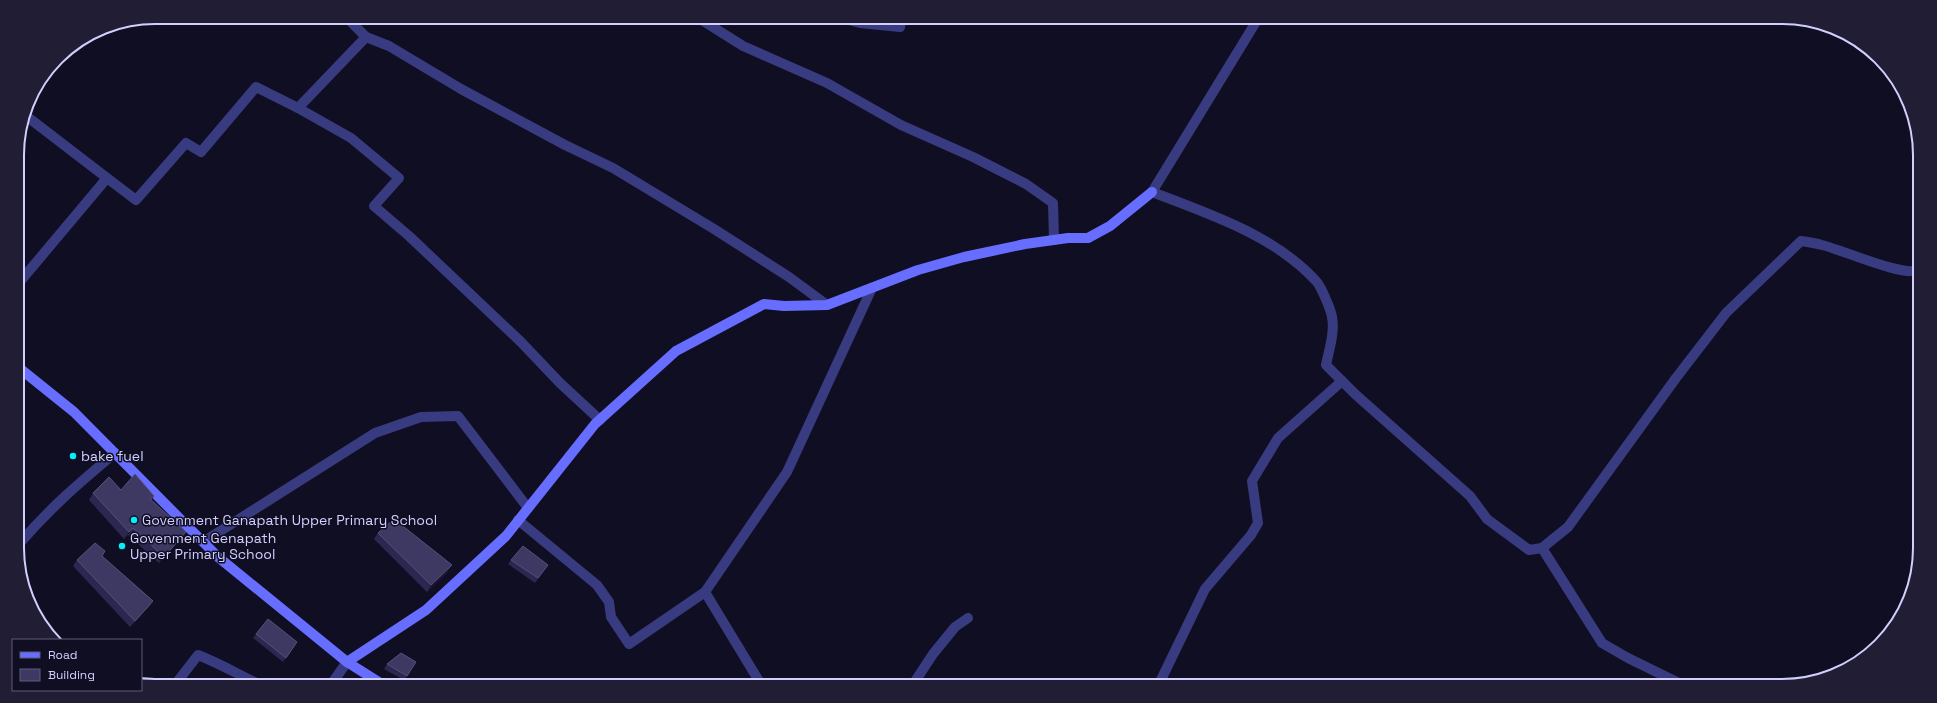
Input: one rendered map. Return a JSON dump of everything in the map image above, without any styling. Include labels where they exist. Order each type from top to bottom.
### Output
[{"type":"street","points":[[353,24],[366,37],[389,46],[461,88],[565,145],[613,168],[714,229],[788,277],[827,305]]},
{"type":"street","points":[[708,24],[743,46],[826,84],[901,125],[973,157],[1026,184],[1053,203],[1054,240]]},
{"type":"street","points":[[870,24],[900,27],[901,24]]},
{"type":"street","points":[[335,679],[347,662],[426,610],[506,536],[600,420],[676,351],[764,304],[784,306],[827,305],[918,270],[964,257],[1054,240],[1088,238],[1110,226],[1152,192],[1255,24]]},
{"type":"street","points":[[298,108],[366,37]]},
{"type":"street","points":[[29,118],[136,200],[186,143],[200,152],[256,87],[298,108],[351,138],[399,178],[374,206],[409,236],[521,342],[560,383],[600,420]]},
{"type":"street","points":[[24,277],[107,178]]},
{"type":"street","points":[[1152,192],[1230,223],[1264,241],[1294,261],[1318,282],[1332,317],[1331,342],[1326,365],[1355,394],[1470,496],[1487,519],[1529,550],[1542,548],[1568,527],[1676,378],[1726,314],[1801,241],[1822,244],[1899,269],[1913,272]]},
{"type":"street","points":[[518,520],[597,585],[609,602],[611,617],[629,644],[705,592],[787,472],[872,288]]},
{"type":"street","points":[[24,372],[74,412],[218,557],[347,662],[374,679]]},
{"type":"street","points":[[1161,679],[1205,589],[1251,535],[1258,524],[1252,481],[1278,438],[1342,381]]},
{"type":"street","points":[[203,542],[374,433],[421,417],[458,416],[528,508]]},
{"type":"street","points":[[24,538],[64,495],[115,453]]},
{"type":"street","points":[[1542,548],[1602,643],[1628,658],[1671,679]]},
{"type":"street","points":[[705,592],[758,679]]},
{"type":"street","points":[[919,679],[932,654],[955,627],[968,618]]},
{"type":"street","points":[[179,679],[198,655],[220,663],[247,679]]},
{"type":"building","name":"Govenment Ganapath Upper Primary School","points":[[135,474],[154,496],[150,499],[186,532],[164,557],[133,528],[129,532],[93,493],[109,477],[121,490]]},
{"type":"building","points":[[394,519],[452,565],[431,585],[378,533]]},
{"type":"building","name":"Govenment Genapath Upper Primary School","points":[[95,543],[105,551],[102,556],[153,601],[135,621],[77,560]]},
{"type":"building","points":[[523,546],[548,565],[538,578],[511,560]]},
{"type":"building","points":[[268,619],[297,642],[286,658],[256,634]]},
{"type":"building","points":[[401,653],[416,662],[407,676],[387,664]]},
{"type":"place","name":"bake fuel","points":[[73,456]]},
{"type":"place","name":"Govenment Ganapath Upper Primary School","points":[[134,520]]},
{"type":"place","name":"Govenment Genapath Upper Primary School","points":[[122,546]]}]
